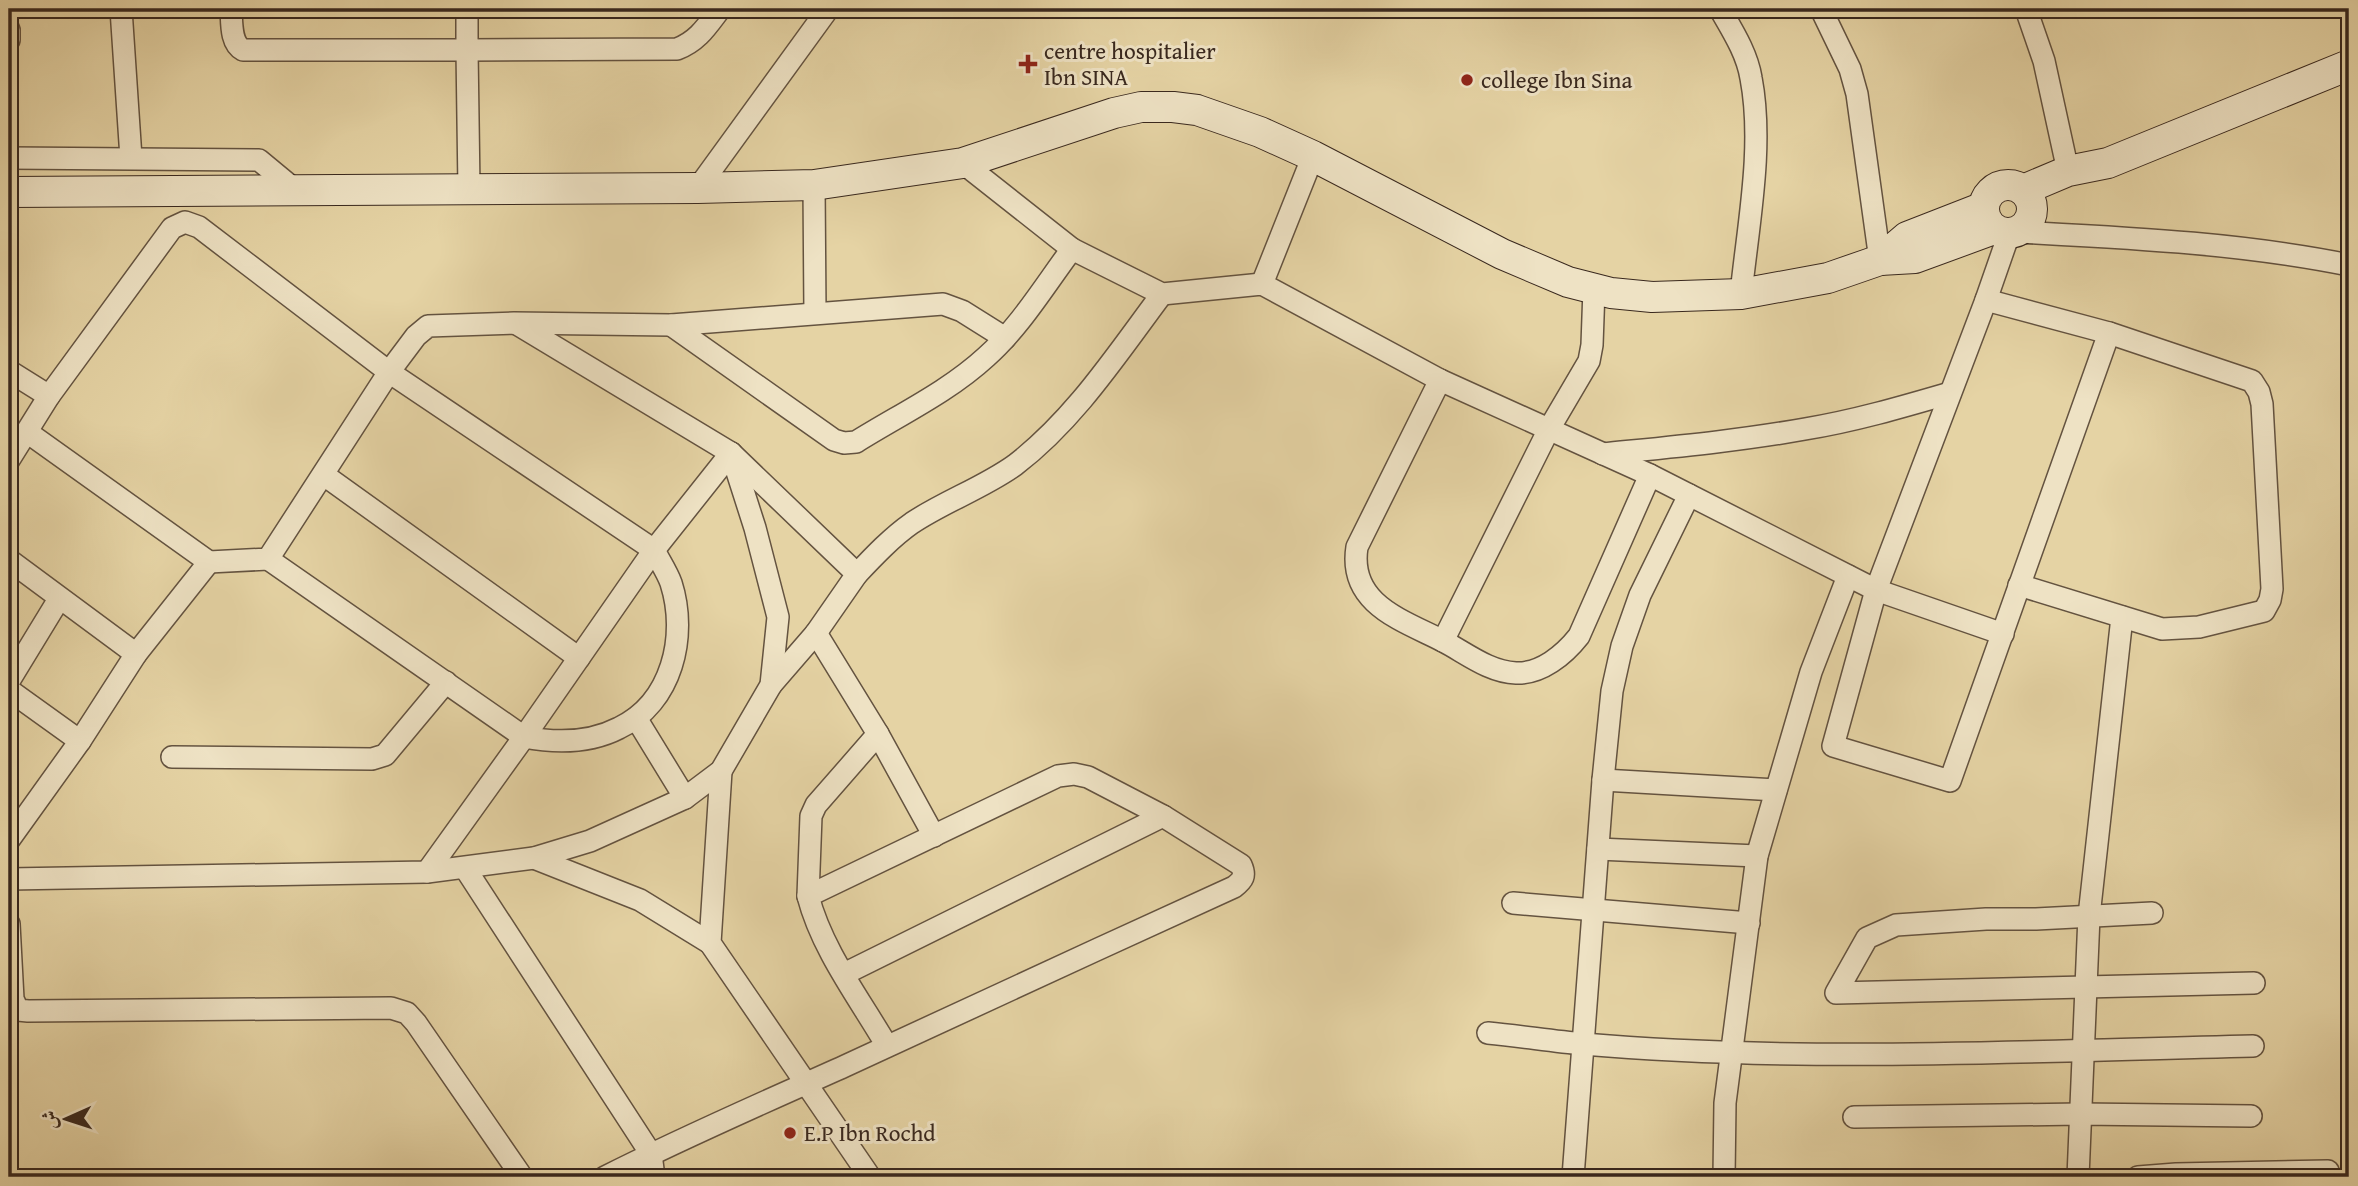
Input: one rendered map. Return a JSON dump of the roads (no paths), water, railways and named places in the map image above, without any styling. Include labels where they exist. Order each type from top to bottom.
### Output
[{"type":"main road","points":[[2010,217],[2068,171],[2108,163],[2349,65]]},
{"type":"main road","points":[[9,192],[814,185],[963,163],[1114,113],[1141,107],[1173,107],[1197,110],[1260,132],[1314,156],[1502,254],[1568,282],[1594,289],[1652,297],[1741,294],[1828,278],[1881,260],[1907,237],[2010,217],[2077,187],[2108,163]]},
{"type":"street","points":[[121,9],[131,158]]},
{"type":"street","points":[[231,9],[234,40],[237,47],[243,50],[677,49],[700,36],[720,9]]},
{"type":"street","points":[[467,9],[468,189]]},
{"type":"street","points":[[698,188],[828,9]]},
{"type":"street","points":[[1720,9],[1742,50],[1751,76],[1754,108],[1754,177],[1741,294]]},
{"type":"street","points":[[1821,9],[1850,69],[1857,94],[1881,260]]},
{"type":"street","points":[[2026,9],[2044,61],[2068,171]]},
{"type":"street","points":[[9,30],[9,40]]},
{"type":"street","points":[[1262,284],[1314,156]]},
{"type":"street","points":[[9,158],[259,160],[294,189]]},
{"type":"street","points":[[963,163],[1072,248],[1161,294],[1262,284],[1440,380],[1650,475],[1876,590],[2003,634]]},
{"type":"street","points":[[814,185],[815,313]]},
{"type":"street","points":[[2109,333],[1950,781],[1833,746],[1876,590],[1986,300],[2010,217],[2164,240],[2261,249],[2349,265]]},
{"type":"street","points":[[9,460],[49,396],[172,228],[185,222],[200,228],[389,372],[654,550],[671,582],[678,617],[677,646],[670,673],[636,718],[618,729],[586,738],[552,742],[524,737],[268,559],[209,562],[27,432]]},
{"type":"street","points":[[670,325],[834,440],[856,442],[961,378],[1005,338],[1072,248]]},
{"type":"street","points":[[1443,641],[1549,429],[1589,361],[1593,334],[1594,289]]},
{"type":"street","points":[[9,880],[427,872],[465,868],[534,858],[590,841],[685,799],[721,771],[771,685],[816,633],[857,574],[889,542],[913,523],[1013,466],[1045,440],[1086,396],[1161,294]]},
{"type":"street","points":[[1986,300],[2109,333],[2252,381],[2259,392],[2272,589],[2264,611],[2199,627],[2162,629],[2019,585]]},
{"type":"street","points":[[268,559],[389,372],[416,336],[428,326],[514,323],[670,325],[943,304],[962,311],[1005,338]]},
{"type":"street","points":[[514,323],[731,453],[857,574]]},
{"type":"street","points":[[9,371],[49,396]]},
{"type":"street","points":[[1440,380],[1357,547],[1355,562],[1361,581],[1372,599],[1390,615],[1481,663],[1518,673],[1555,661],[1567,651],[1578,636],[1650,475]]},
{"type":"street","points":[[1601,454],[1739,440],[1806,429],[1875,415],[1950,393]]},
{"type":"street","points":[[427,872],[654,550],[731,453]]},
{"type":"street","points":[[731,453],[755,528],[778,617],[771,685]]},
{"type":"street","points":[[324,475],[579,658]]},
{"type":"street","points":[[1573,1177],[1602,780],[1612,691],[1622,646],[1640,595],[1689,495]]},
{"type":"street","points":[[9,560],[136,654]]},
{"type":"street","points":[[9,840],[80,741],[136,654],[209,562]]},
{"type":"street","points":[[1724,1177],[1725,1103],[1757,856],[1811,672],[1848,576]]},
{"type":"street","points":[[9,681],[60,599]]},
{"type":"street","points":[[2078,1177],[2089,916],[2122,617]]},
{"type":"street","points":[[816,633],[878,734],[934,836]]},
{"type":"street","points":[[172,757],[372,760],[386,755],[446,682]]},
{"type":"street","points":[[9,690],[80,741]]},
{"type":"street","points":[[636,718],[685,799]]},
{"type":"street","points":[[878,734],[816,805],[811,816],[808,896],[823,939],[887,1046]]},
{"type":"street","points":[[710,943],[721,771]]},
{"type":"street","points":[[605,1177],[1234,887],[1245,873],[1241,865],[1163,816],[1088,777],[1074,774],[1058,776],[808,896]]},
{"type":"street","points":[[1602,780],[1776,790]]},
{"type":"street","points":[[844,974],[1163,816]]},
{"type":"street","points":[[1598,849],[1757,856]]},
{"type":"street","points":[[534,858],[640,900],[710,943],[870,1177]]},
{"type":"street","points":[[465,868],[651,1154],[654,1177]]},
{"type":"street","points":[[1513,903],[1749,923]]},
{"type":"street","points":[[2152,913],[1896,925],[1867,938],[1836,993],[2255,983]]},
{"type":"street","points":[[9,924],[13,999],[18,1010],[391,1008],[407,1013],[522,1177]]},
{"type":"street","points":[[1488,1033],[1583,1044],[1732,1052],[1857,1054],[2253,1046]]},
{"type":"street","points":[[1854,1117],[2080,1114],[2251,1116]]},
{"type":"street","points":[[2138,1177],[2176,1174],[2249,1176],[2328,1171]]},
{"type":"place","name":"centre hospitalier Ibn SINA","points":[[1028,64]]},
{"type":"place","name":"college Ibn Sina","points":[[1467,80]]},
{"type":"place","name":"E.P Ibn Rochd","points":[[790,1133]]}]
